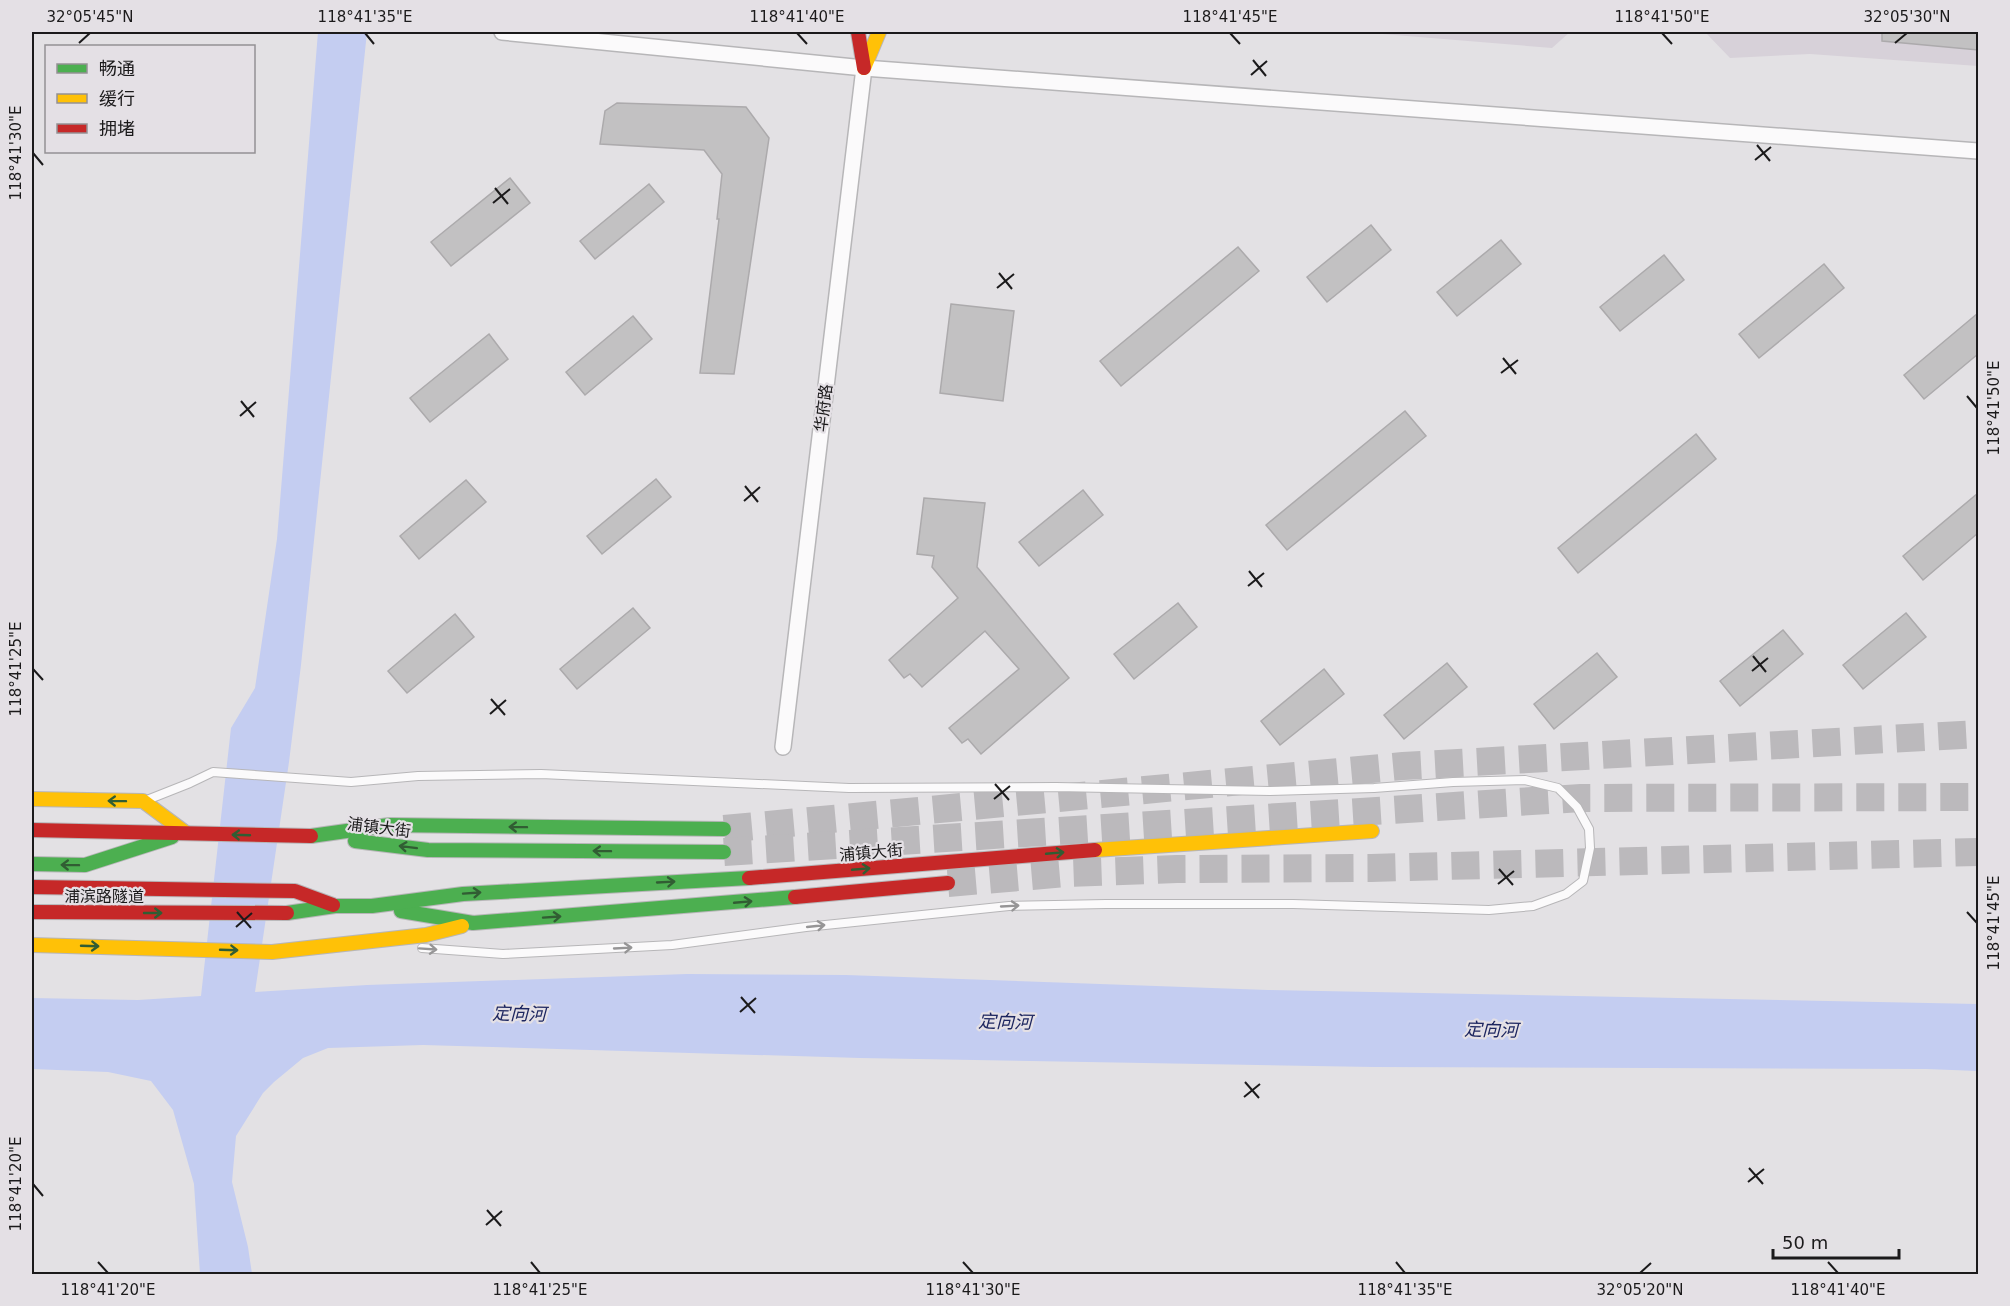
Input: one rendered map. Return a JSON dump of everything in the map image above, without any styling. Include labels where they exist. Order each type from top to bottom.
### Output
[{"type":"main road","name":"华府路","points":[[858,32],[864,69]]},
{"type":"main road","name":"华府路","points":[[864,69],[879,32]]},
{"type":"main road","points":[[32,799],[143,801],[186,833]]},
{"type":"main road","name":"浦镇大街","points":[[317,836],[389,825],[723,829]]},
{"type":"main road","name":"浦镇大街","points":[[32,830],[317,836],[428,850],[724,852]]},
{"type":"main road","name":"浦镇大街","points":[[177,913],[289,913],[335,906],[372,906],[463,894],[773,877],[1116,848],[1372,831]]},
{"type":"main road","name":"浦镇大街","points":[[32,864],[85,866],[186,833]]},
{"type":"main road","name":"浦镇大街","points":[[372,906],[473,923],[733,903],[948,883]]},
{"type":"main road","points":[[32,887],[295,891],[335,906]]},
{"type":"main road","name":"浦滨路隧道","points":[[32,912],[177,913]]},
{"type":"main road","points":[[32,945],[272,951],[426,935],[473,923]]},
{"type":"street","points":[[502,32],[864,69],[1978,151]]},
{"type":"street","name":"华府路","points":[[783,747],[864,69]]},
{"type":"lane","points":[[143,801],[213,772],[351,782],[418,776],[541,774],[849,788],[1056,787],[1270,791],[1525,780],[1558,788],[1577,807],[1589,829],[1590,848],[1583,881],[1566,894],[1533,906],[1489,910],[1293,904],[1009,906],[806,927],[672,945],[503,954],[408,947]]},
{"type":"lane","points":[[349,943],[396,946]]},
{"type":"shaded area","points":[[1358,32],[1570,32],[1552,48]]},
{"type":"shaded area","points":[[1705,32],[1978,32],[1978,66],[1810,54],[1730,58]]},
{"type":"water","name":"定向河","points":[[318,32],[367,32],[301,665],[255,992],[367,985],[687,974],[846,975],[1268,990],[1978,1004],[1978,1071],[1374,1067],[860,1058],[423,1045],[328,1048],[303,1058],[274,1082],[263,1093],[236,1136],[232,1182],[248,1247],[252,1274],[200,1274],[194,1184],[173,1110],[151,1081],[108,1072],[32,1069],[32,998],[138,1000],[201,996],[231,728],[255,688],[277,539]]},
{"type":"building","points":[[1882,32],[1978,32],[1978,50],[1882,41]]},
{"type":"building","points":[[617,103],[746,107],[769,138],[734,374],[700,373],[719,219],[717,219],[722,174],[704,150],[600,144],[605,111]]},
{"type":"building","points":[[510,178],[530,203],[451,266],[431,242]]},
{"type":"building","points":[[649,184],[664,202],[595,259],[580,241]]},
{"type":"building","points":[[1371,225],[1391,250],[1327,302],[1307,277]]},
{"type":"building","points":[[1501,240],[1521,264],[1457,316],[1437,292]]},
{"type":"building","points":[[1238,247],[1259,271],[1121,386],[1100,361]]},
{"type":"building","points":[[1664,255],[1684,280],[1620,331],[1600,307]]},
{"type":"building","points":[[1824,264],[1844,288],[1759,358],[1739,334]]},
{"type":"building","points":[[951,304],[1014,311],[1003,401],[940,393]]},
{"type":"building","points":[[1978,313],[1978,354],[1924,399],[1904,375]]},
{"type":"building","points":[[633,316],[652,339],[585,395],[566,372]]},
{"type":"building","points":[[489,334],[508,359],[430,422],[410,398]]},
{"type":"building","points":[[1405,411],[1426,436],[1287,550],[1266,525]]},
{"type":"building","points":[[1696,434],[1716,459],[1578,573],[1558,548]]},
{"type":"building","points":[[656,479],[671,497],[602,554],[587,536]]},
{"type":"building","points":[[466,480],[486,502],[419,559],[400,536]]},
{"type":"building","points":[[1083,490],[1103,515],[1039,566],[1019,542]]},
{"type":"building","points":[[1978,493],[1978,533],[1923,580],[1903,556]]},
{"type":"building","points":[[924,498],[985,503],[977,567],[1069,678],[981,754],[968,739],[962,743],[949,728],[1019,669],[985,631],[922,687],[910,674],[904,678],[889,660],[958,598],[932,567],[934,556],[917,554]]},
{"type":"building","points":[[1178,603],[1197,627],[1134,679],[1114,654]]},
{"type":"building","points":[[633,608],[650,628],[577,689],[560,669]]},
{"type":"building","points":[[1906,613],[1926,637],[1863,689],[1843,665]]},
{"type":"building","points":[[455,614],[474,637],[407,693],[388,671]]},
{"type":"building","points":[[1783,630],[1803,654],[1740,706],[1720,681]]},
{"type":"building","points":[[1597,653],[1617,677],[1554,729],[1534,704]]},
{"type":"building","points":[[1447,663],[1467,687],[1404,739],[1384,715]]},
{"type":"building","points":[[1324,669],[1344,694],[1280,745],[1261,721]]},
{"type":"tunnel","points":[[724,829],[1403,766],[1978,734]]},
{"type":"tunnel","points":[[724,852],[1581,798],[1978,797]]},
{"type":"tunnel","points":[[948,883],[1067,873],[1177,869],[1371,868],[1978,852]]},
{"type":"traffic: fast","points":[[311,836],[389,825],[724,829]]},
{"type":"traffic: fast","points":[[32,864],[85,865],[172,837]]},
{"type":"traffic: fast","points":[[355,841],[428,850],[724,852]]},
{"type":"traffic: fast","points":[[287,913],[335,906],[372,906],[463,894],[749,878]]},
{"type":"traffic: fast","points":[[401,911],[473,923],[795,897]]},
{"type":"traffic: slow","points":[[864,68],[879,32]]},
{"type":"traffic: slow","points":[[32,799],[143,801],[186,833]]},
{"type":"traffic: slow","points":[[1095,850],[1372,831]]},
{"type":"traffic: slow","points":[[32,945],[272,952],[426,935],[462,926]]},
{"type":"traffic: jam","points":[[858,32],[864,68]]},
{"type":"traffic: jam","points":[[32,830],[311,836]]},
{"type":"traffic: jam","points":[[749,878],[1095,850]]},
{"type":"traffic: jam","points":[[795,897],[948,883]]},
{"type":"traffic: jam","points":[[32,887],[295,891],[333,905]]},
{"type":"traffic: jam","points":[[32,912],[287,913]]}]
